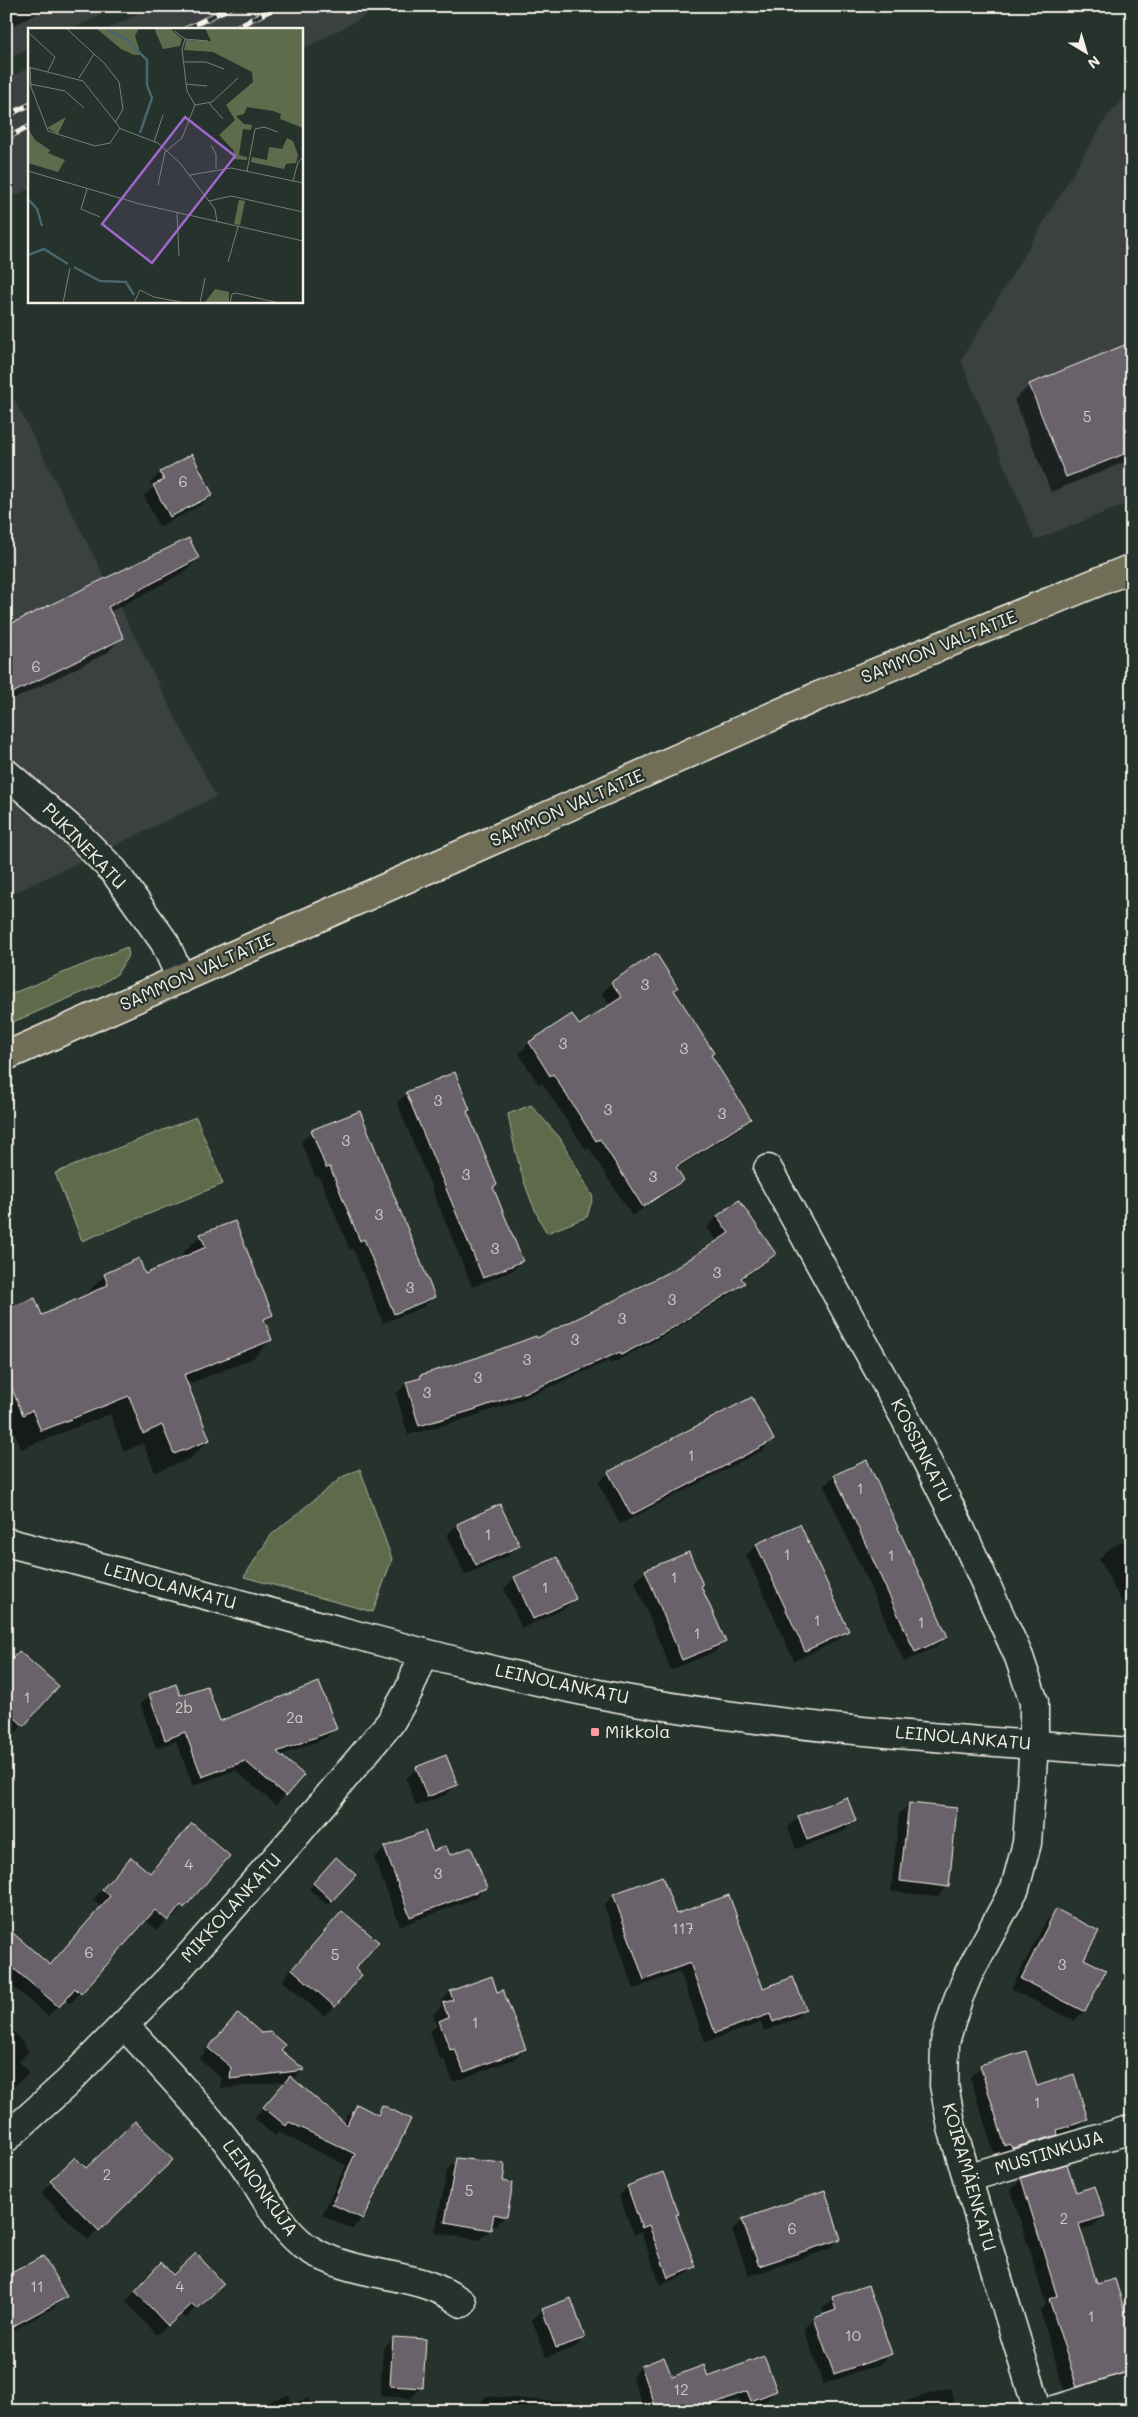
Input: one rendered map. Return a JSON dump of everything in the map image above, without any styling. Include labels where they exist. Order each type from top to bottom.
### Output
[{"type":"main road","name":"SAMMON VALTATIE","points":[[6,1056],[816,697],[1132,568]]},
{"type":"street","name":"PUKINEKATU","points":[[6,773],[78,835],[114,871],[165,943],[181,979]]},
{"type":"street","name":"KOSSINKATU","points":[[768,1169],[905,1418],[992,1597],[1019,1657],[1034,1702],[1034,1745]]},
{"type":"street","name":"LEINOLANKATU","points":[[6,1542],[424,1653],[593,1693],[823,1726],[1132,1752]]},
{"type":"street","name":"MIKKOLANKATU","points":[[6,2138],[67,2083],[171,1977],[291,1841],[390,1723],[409,1690],[424,1653]]},
{"type":"street","name":"KOIRAMÄENKATU","points":[[1034,1745],[1027,1843],[1015,1888],[970,1973],[955,2007],[945,2042],[944,2085],[952,2128],[1038,2411]]},
{"type":"street","name":"LEINONKUJA","points":[[124,2025],[224,2138],[292,2236],[308,2248],[335,2262],[363,2272],[423,2283],[442,2290],[462,2303]]},
{"type":"street","name":"MUSTINKUJA","points":[[967,2178],[1132,2129]]},
{"type":"street","points":[[1051,2411],[1132,2386]]},
{"type":"shaded area","points":[[6,6],[120,6],[74,28],[28,28],[28,49],[6,59]]},
{"type":"shaded area","points":[[153,6],[384,6],[302,49],[302,28],[110,28]]},
{"type":"shaded area","points":[[28,68],[28,189],[6,200],[6,79]]},
{"type":"shaded area","points":[[1132,91],[1132,502],[1035,540],[961,360],[1108,115]]},
{"type":"shaded area","points":[[6,383],[216,797],[6,897]]},
{"type":"green space","points":[[127,947],[129,954],[117,974],[100,985],[6,1025],[6,996]]},
{"type":"green space","points":[[531,1105],[560,1138],[593,1197],[587,1217],[547,1233],[527,1191],[514,1145],[508,1114]]},
{"type":"green space","points":[[196,1117],[223,1184],[82,1241],[55,1173]]},
{"type":"green space","points":[[360,1469],[392,1559],[373,1612],[244,1577],[271,1535],[342,1477]]},
{"type":"building","points":[[1132,342],[1132,451],[1066,477],[1029,384]]},
{"type":"building","points":[[192,454],[213,495],[170,517],[153,485],[164,480],[160,472]]},
{"type":"building","points":[[189,538],[199,558],[108,607],[124,638],[6,696],[6,626]]},
{"type":"building","points":[[656,953],[678,988],[674,990],[714,1053],[711,1055],[751,1119],[676,1167],[684,1180],[643,1207],[600,1139],[596,1141],[553,1074],[550,1076],[529,1042],[572,1014],[579,1025],[622,997],[611,982]]},
{"type":"building","points":[[455,1072],[470,1110],[467,1111],[497,1185],[493,1187],[523,1261],[483,1278],[406,1092]]},
{"type":"building","points":[[360,1111],[435,1297],[394,1314],[364,1239],[360,1241],[330,1167],[326,1168],[311,1130]]},
{"type":"building","points":[[739,1200],[776,1254],[741,1278],[745,1283],[669,1330],[621,1355],[620,1352],[532,1390],[419,1426],[406,1382],[421,1378],[420,1375],[476,1358],[536,1336],[537,1338],[674,1269],[729,1233],[717,1216]]},
{"type":"building","points":[[235,1221],[273,1315],[264,1319],[272,1340],[184,1375],[210,1440],[174,1454],[162,1425],[143,1434],[129,1396],[41,1431],[32,1410],[23,1415],[6,1375],[6,1309],[35,1298],[42,1315],[108,1285],[104,1274],[139,1258],[145,1274],[206,1247],[200,1234]]},
{"type":"building","points":[[752,1397],[774,1440],[631,1515],[608,1472]]},
{"type":"building","points":[[867,1460],[948,1637],[915,1652],[834,1475]]},
{"type":"building","points":[[500,1504],[520,1546],[476,1565],[457,1524]]},
{"type":"building","points":[[800,1524],[849,1631],[805,1651],[756,1544]]},
{"type":"building","points":[[689,1552],[703,1585],[701,1586],[726,1642],[682,1660],[645,1570]]},
{"type":"building","points":[[557,1557],[576,1599],[533,1619],[514,1577]]},
{"type":"building","points":[[19,1651],[59,1686],[24,1726],[6,1710],[6,1666]]},
{"type":"building","points":[[319,1682],[337,1729],[277,1752],[304,1775],[286,1796],[245,1761],[202,1777],[185,1732],[165,1740],[149,1694],[176,1684],[180,1695],[207,1686],[220,1721]]},
{"type":"building","points":[[446,1755],[458,1785],[427,1797],[416,1767]]},
{"type":"building","points":[[847,1797],[856,1821],[807,1840],[798,1816]]},
{"type":"building","points":[[909,1803],[957,1808],[949,1887],[900,1881]]},
{"type":"building","points":[[192,1823],[230,1856],[184,1908],[181,1905],[168,1921],[155,1910],[81,1994],[75,1988],[59,2007],[6,1962],[6,1927],[50,1965],[110,1896],[102,1889],[131,1857],[150,1873]]},
{"type":"building","points":[[425,1831],[433,1851],[446,1846],[450,1855],[471,1847],[487,1888],[410,1917],[384,1847]]},
{"type":"building","points":[[336,1857],[356,1875],[332,1901],[313,1883]]},
{"type":"building","points":[[662,1876],[676,1914],[729,1895],[763,1988],[793,1977],[806,2009],[773,2022],[770,2014],[715,2033],[690,1963],[644,1980],[613,1894]]},
{"type":"building","points":[[1056,1909],[1099,1931],[1084,1959],[1106,1970],[1085,2012],[1021,1979]]},
{"type":"building","points":[[342,1911],[379,1942],[355,1969],[362,1975],[335,2007],[292,1969]]},
{"type":"building","points":[[492,1976],[497,1992],[503,1990],[526,2049],[464,2072],[455,2049],[450,2050],[439,2021],[448,2017],[443,2003],[453,2000],[450,1991]]},
{"type":"building","points":[[238,2013],[261,2033],[270,2032],[285,2045],[281,2050],[305,2070],[230,2079],[231,2067],[208,2048]]},
{"type":"building","points":[[1026,2051],[1037,2086],[1074,2074],[1088,2120],[1057,2130],[1058,2135],[1012,2148],[1010,2144],[1005,2146],[980,2065]]},
{"type":"building","points":[[290,2076],[347,2125],[357,2104],[378,2115],[382,2105],[411,2119],[363,2219],[332,2204],[355,2154],[289,2122],[286,2126],[263,2107]]},
{"type":"building","points":[[135,2121],[173,2160],[99,2231],[50,2181],[75,2157],[86,2168]]},
{"type":"building","points":[[456,2158],[503,2163],[505,2166],[503,2181],[513,2183],[507,2217],[494,2214],[491,2230],[445,2222]]},
{"type":"building","points":[[1067,2164],[1076,2192],[1095,2186],[1105,2216],[1079,2224],[1097,2284],[1115,2279],[1132,2335],[1132,2371],[1077,2387],[1049,2299],[1057,2296],[1021,2178]]},
{"type":"building","points":[[663,2172],[679,2214],[676,2215],[696,2267],[668,2278],[649,2225],[642,2228],[627,2186]]},
{"type":"building","points":[[825,2190],[841,2239],[759,2266],[742,2219]]},
{"type":"building","points":[[196,2253],[224,2284],[197,2309],[192,2304],[168,2326],[135,2291],[161,2262],[173,2275]]},
{"type":"building","points":[[43,2256],[67,2297],[6,2330],[6,2276]]},
{"type":"building","points":[[868,2285],[892,2354],[834,2374],[814,2318],[836,2310],[832,2297]]},
{"type":"building","points":[[571,2298],[585,2338],[556,2348],[542,2309]]},
{"type":"building","points":[[393,2337],[426,2339],[423,2388],[390,2386]]},
{"type":"building","points":[[764,2356],[777,2391],[751,2401],[747,2391],[695,2411],[657,2411],[641,2366],[664,2357],[672,2377],[704,2365],[708,2377]]},
{"type":"building","points":[[1132,2402],[1132,2411],[1105,2411]]},
{"type":"railway","points":[[188,28],[233,6]]},
{"type":"railway","points":[[234,28],[279,6]]},
{"type":"railway","points":[[6,116],[28,105]]},
{"type":"railway","points":[[6,138],[28,127]]},
{"type":"place","name":"Mikkola","points":[[595,1732]]}]
